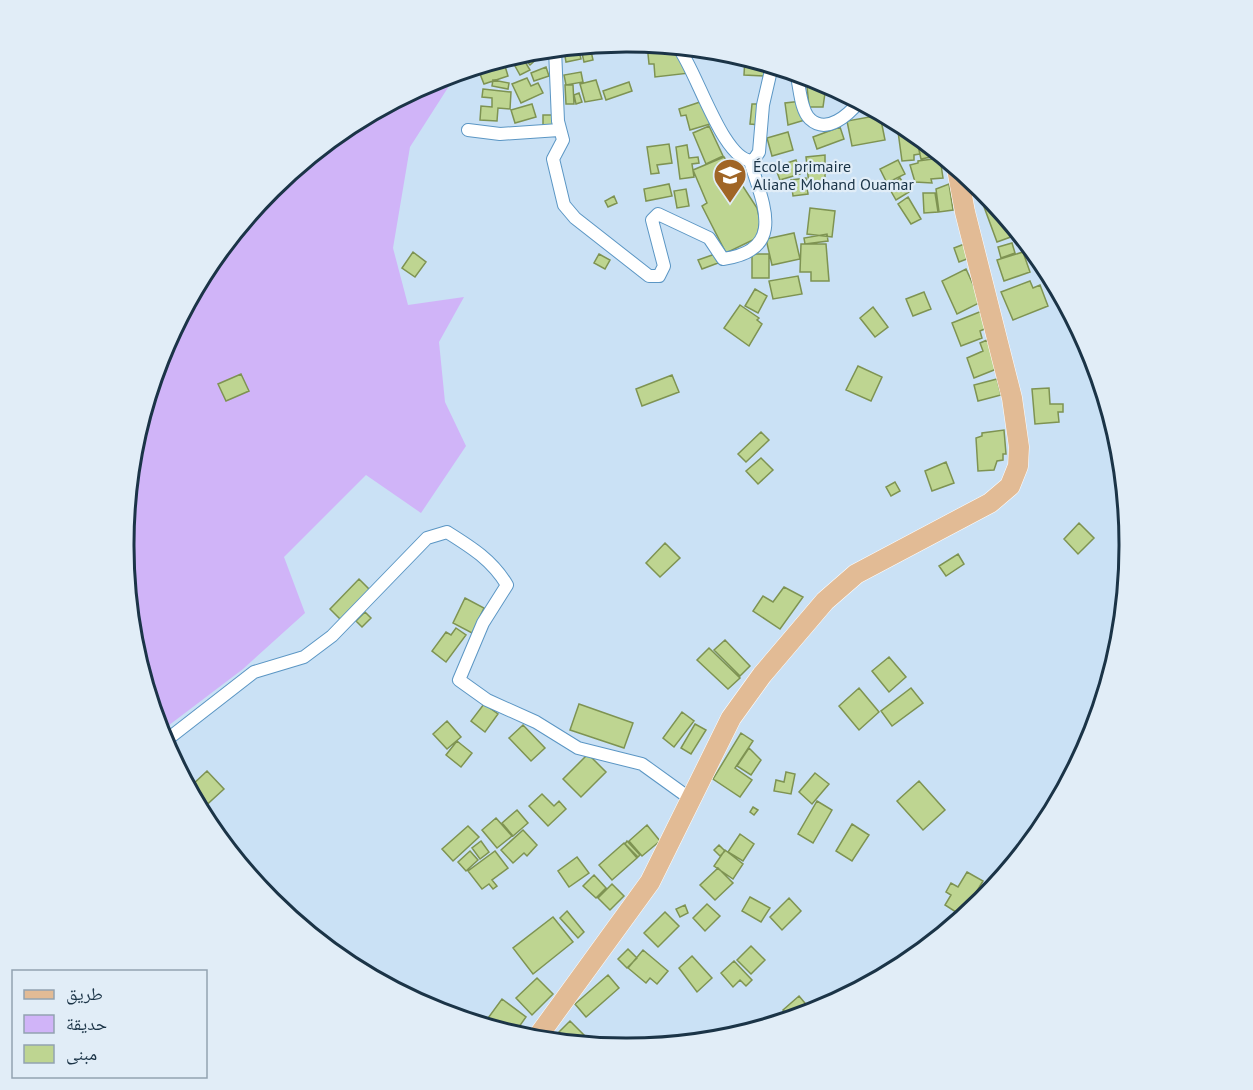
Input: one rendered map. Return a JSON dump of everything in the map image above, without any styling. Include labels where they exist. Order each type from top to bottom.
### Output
[{"type":"main road","points":[[543,1030],[650,882],[731,718],[762,675],[825,601],[856,573],[990,503],[1010,486],[1018,466],[1019,447],[1012,398],[960,183]]},
{"type":"street","points":[[685,56],[726,141],[738,157],[750,161],[753,161],[759,152],[763,105],[770,74]]},
{"type":"street","points":[[555,58],[559,130],[563,140],[553,159],[564,205],[583,225],[649,276],[659,276],[664,266],[652,220],[658,214],[709,238],[723,259],[743,254],[760,245],[765,232],[765,212],[750,161]]},
{"type":"street","points":[[798,84],[804,107],[810,119],[820,124],[833,123],[846,116],[854,108]]},
{"type":"street","points":[[468,130],[500,134],[559,130]]},
{"type":"street","points":[[172,736],[254,672],[304,657],[332,636],[427,538],[447,532],[474,549],[497,568],[507,585],[483,622],[459,680],[487,700],[536,722],[578,748],[642,764],[692,800]]},
{"type":"green space","points":[[449,86],[410,147],[393,248],[408,305],[464,297],[439,342],[445,402],[466,446],[421,513],[366,475],[284,557],[305,613],[243,669],[168,726],[143,641],[135,577],[134,545],[138,481],[143,449],[160,387],[185,327],[217,271],[256,220],[278,197],[327,154],[380,118]]},
{"type":"building","points":[[648,53],[680,56],[690,73],[655,77],[654,64],[649,64]]},
{"type":"building","points":[[592,54],[593,60],[584,62],[582,55]]},
{"type":"building","points":[[580,55],[581,59],[566,62],[565,57]]},
{"type":"building","points":[[526,63],[530,70],[520,75],[515,66]]},
{"type":"building","points":[[546,67],[549,76],[534,81],[531,73]]},
{"type":"building","points":[[744,67],[765,73],[765,76],[744,75]]},
{"type":"building","points":[[505,68],[508,76],[484,84],[480,75]]},
{"type":"building","points":[[581,72],[583,82],[566,85],[564,75]]},
{"type":"building","points":[[527,78],[531,86],[538,83],[543,93],[521,103],[512,84]]},
{"type":"building","points":[[493,80],[509,83],[508,89],[492,86]]},
{"type":"building","points":[[596,80],[602,99],[585,102],[580,84]]},
{"type":"building","points":[[629,82],[632,91],[606,100],[603,91]]},
{"type":"building","points":[[565,85],[573,85],[574,104],[566,104]]},
{"type":"building","points":[[807,87],[825,94],[823,107],[809,107]]},
{"type":"building","points":[[483,89],[511,92],[510,109],[498,108],[497,121],[480,120],[481,106],[492,107],[492,98],[482,97]]},
{"type":"building","points":[[579,93],[582,102],[576,104],[574,95]]},
{"type":"building","points":[[703,101],[710,124],[690,130],[686,115],[681,116],[679,109]]},
{"type":"building","points":[[802,101],[805,120],[788,125],[785,103]]},
{"type":"building","points":[[532,104],[536,117],[515,123],[511,110]]},
{"type":"building","points":[[752,104],[762,104],[760,125],[750,124]]},
{"type":"building","points":[[543,115],[554,115],[554,126],[543,126]]},
{"type":"building","points":[[871,117],[882,124],[885,140],[852,146],[847,121]]},
{"type":"building","points":[[709,126],[723,156],[706,164],[693,133]]},
{"type":"building","points":[[840,127],[844,139],[817,149],[813,137]]},
{"type":"building","points":[[788,132],[793,150],[772,156],[767,138]]},
{"type":"building","points":[[898,135],[919,149],[920,154],[914,155],[914,160],[902,161]]},
{"type":"building","points":[[669,144],[672,163],[657,165],[659,173],[651,174],[647,147]]},
{"type":"building","points":[[687,145],[689,158],[698,157],[699,163],[692,164],[694,177],[680,179],[676,147]]},
{"type":"building","points":[[919,149],[930,157],[921,159]]},
{"type":"building","points":[[825,155],[825,183],[809,185],[806,157]]},
{"type":"building","name":"École primaire Aliane Mohand Ouamar","points":[[724,157],[757,208],[760,221],[757,238],[726,253],[702,206],[707,203],[693,170]]},
{"type":"building","points":[[932,159],[941,167],[943,178],[931,179],[932,183],[915,182],[910,165]]},
{"type":"building","points":[[796,160],[800,174],[780,180],[775,167]]},
{"type":"building","points":[[898,160],[905,174],[887,183],[880,169]]},
{"type":"building","points":[[806,178],[808,194],[793,196],[791,180]]},
{"type":"building","points":[[900,178],[909,192],[896,200],[888,186]]},
{"type":"building","points":[[669,184],[672,196],[646,201],[644,189]]},
{"type":"building","points":[[949,184],[953,210],[939,212],[936,189]]},
{"type":"building","points":[[686,189],[689,206],[677,208],[674,191]]},
{"type":"building","points":[[923,193],[935,193],[938,212],[924,213]]},
{"type":"building","points":[[614,196],[617,203],[608,207],[605,201]]},
{"type":"building","points":[[908,197],[921,219],[911,224],[898,204]]},
{"type":"building","points":[[984,206],[1011,237],[997,242]]},
{"type":"building","points":[[810,208],[835,211],[832,237],[807,234]]},
{"type":"building","points":[[794,233],[800,259],[772,265],[766,239]]},
{"type":"building","points":[[827,234],[828,241],[805,244],[804,238]]},
{"type":"building","points":[[967,243],[972,257],[959,262],[954,248]]},
{"type":"building","points":[[1012,243],[1015,253],[1001,258],[998,247]]},
{"type":"building","points":[[801,244],[826,244],[829,281],[811,281],[811,272],[800,272]]},
{"type":"building","points":[[413,252],[426,262],[415,277],[402,268]]},
{"type":"building","points":[[1022,252],[1030,272],[1004,281],[997,260]]},
{"type":"building","points":[[599,254],[610,260],[605,269],[594,263]]},
{"type":"building","points":[[715,254],[718,263],[702,269],[698,260]]},
{"type":"building","points":[[752,254],[769,254],[769,278],[752,278]]},
{"type":"building","points":[[966,269],[981,302],[957,314],[942,281]]},
{"type":"building","points":[[798,276],[802,294],[773,299],[769,281]]},
{"type":"building","points":[[1030,281],[1033,288],[1040,285],[1048,306],[1013,320],[1001,292]]},
{"type":"building","points":[[755,289],[767,296],[758,313],[745,306]]},
{"type":"building","points":[[924,292],[931,309],[913,316],[906,299]]},
{"type":"building","points":[[740,305],[759,318],[757,320],[762,324],[749,346],[724,328]]},
{"type":"building","points":[[873,307],[888,327],[875,337],[860,318]]},
{"type":"building","points":[[982,311],[989,327],[980,331],[982,338],[961,346],[952,323]]},
{"type":"building","points":[[987,340],[999,368],[974,378],[967,358],[983,351],[980,343]]},
{"type":"building","points":[[858,366],[882,377],[871,401],[846,390]]},
{"type":"building","points":[[241,374],[249,391],[226,401],[218,384]]},
{"type":"building","points":[[672,375],[679,392],[642,406],[636,389]]},
{"type":"building","points":[[997,379],[1001,395],[978,401],[974,385]]},
{"type":"building","points":[[1049,388],[1050,404],[1063,404],[1063,412],[1058,412],[1059,422],[1035,424],[1032,389]]},
{"type":"building","points":[[1004,430],[1006,454],[1003,454],[1003,460],[997,461],[994,470],[978,471],[976,438],[982,436],[982,433]]},
{"type":"building","points":[[761,432],[769,440],[746,462],[738,454]]},
{"type":"building","points":[[761,458],[773,470],[758,484],[746,471]]},
{"type":"building","points":[[946,462],[954,483],[932,491],[925,471]]},
{"type":"building","points":[[895,482],[900,491],[891,496],[886,487]]},
{"type":"building","points":[[1079,523],[1094,538],[1078,554],[1064,539]]},
{"type":"building","points":[[665,543],[680,558],[660,577],[646,563]]},
{"type":"building","points":[[958,554],[964,564],[946,576],[939,566]]},
{"type":"building","points":[[359,579],[371,591],[341,620],[330,609]]},
{"type":"building","points":[[784,587],[803,597],[780,629],[753,611],[763,596],[773,602]]},
{"type":"building","points":[[465,598],[484,608],[472,633],[453,623]]},
{"type":"building","points":[[365,612],[371,618],[362,627],[356,621]]},
{"type":"building","points":[[456,628],[466,635],[446,662],[432,651],[446,632],[451,635]]},
{"type":"building","points":[[725,640],[750,666],[740,676],[714,650]]},
{"type":"building","points":[[709,648],[740,678],[728,689],[697,660]]},
{"type":"building","points":[[889,657],[906,677],[889,692],[872,671]]},
{"type":"building","points":[[859,688],[879,712],[859,730],[839,706]]},
{"type":"building","points":[[911,688],[923,703],[892,726],[881,711]]},
{"type":"building","points":[[484,704],[498,714],[485,732],[471,721]]},
{"type":"building","points":[[579,704],[633,723],[624,748],[570,730]]},
{"type":"building","points":[[682,712],[694,721],[674,747],[663,738]]},
{"type":"building","points":[[447,721],[461,737],[447,749],[433,734]]},
{"type":"building","points":[[695,724],[706,730],[691,754],[681,748]]},
{"type":"building","points":[[523,725],[545,748],[531,761],[509,738]]},
{"type":"building","points":[[741,733],[753,741],[735,768],[752,780],[740,797],[713,779]]},
{"type":"building","points":[[457,741],[472,753],[461,767],[446,755]]},
{"type":"building","points":[[749,748],[761,760],[751,775],[737,766]]},
{"type":"building","points":[[588,754],[606,772],[581,797],[563,779]]},
{"type":"building","points":[[207,771],[224,789],[208,804],[195,782]]},
{"type":"building","points":[[786,772],[795,774],[791,794],[774,791],[776,780],[784,782]]},
{"type":"building","points":[[815,773],[829,784],[812,804],[799,792]]},
{"type":"building","points":[[919,781],[945,810],[923,830],[897,801]]},
{"type":"building","points":[[542,794],[554,806],[559,801],[566,809],[548,826],[529,806]]},
{"type":"building","points":[[817,801],[832,810],[813,843],[798,834]]},
{"type":"building","points":[[753,807],[758,810],[754,815],[750,812]]},
{"type":"building","points":[[517,810],[528,823],[513,836],[502,823]]},
{"type":"building","points":[[496,818],[512,836],[497,848],[482,830]]},
{"type":"building","points":[[852,824],[869,835],[852,861],[836,851]]},
{"type":"building","points":[[647,825],[660,841],[642,856],[629,841]]},
{"type":"building","points":[[468,826],[479,837],[453,861],[442,849]]},
{"type":"building","points":[[523,830],[537,845],[527,856],[524,853],[513,863],[501,850]]},
{"type":"building","points":[[740,834],[754,844],[743,861],[728,852]]},
{"type":"building","points":[[481,841],[489,852],[480,859],[472,848]]},
{"type":"building","points":[[627,841],[640,855],[638,857],[625,844]]},
{"type":"building","points":[[624,843],[637,858],[612,880],[599,865]]},
{"type":"building","points":[[719,845],[725,851],[720,856],[714,850]]},
{"type":"building","points":[[725,850],[743,864],[733,879],[714,866]]},
{"type":"building","points":[[470,851],[478,860],[466,871],[458,862]]},
{"type":"building","points":[[495,851],[508,868],[492,880],[497,886],[493,889],[489,884],[482,889],[468,871]]},
{"type":"building","points":[[577,857],[589,873],[569,887],[558,871]]},
{"type":"building","points":[[718,868],[733,883],[715,900],[700,885]]},
{"type":"building","points":[[967,872],[983,881],[977,891],[955,911],[945,905],[951,895],[946,892],[951,883],[958,887]]},
{"type":"building","points":[[594,875],[606,888],[596,898],[583,886]]},
{"type":"building","points":[[612,884],[624,896],[610,910],[598,898]]},
{"type":"building","points":[[750,897],[770,908],[761,922],[742,911]]},
{"type":"building","points":[[789,898],[801,911],[782,930],[770,917]]},
{"type":"building","points":[[707,904],[720,916],[705,931],[693,918]]},
{"type":"building","points":[[685,905],[688,913],[680,917],[676,909]]},
{"type":"building","points":[[567,911],[584,932],[578,938],[560,918]]},
{"type":"building","points":[[665,912],[679,926],[658,947],[644,933]]},
{"type":"building","points":[[553,917],[573,942],[533,974],[513,948]]},
{"type":"building","points":[[751,946],[765,960],[751,974],[737,960]]},
{"type":"building","points":[[628,949],[637,958],[627,968],[618,959]]},
{"type":"building","points":[[643,950],[668,971],[657,984],[650,978],[646,983],[628,968]]},
{"type":"building","points":[[692,956],[712,978],[697,992],[679,968]]},
{"type":"building","points":[[734,961],[752,980],[746,986],[740,980],[733,987],[721,973]]},
{"type":"building","points":[[608,975],[619,988],[586,1017],[575,1004]]},
{"type":"building","points":[[537,978],[553,994],[532,1015],[516,998]]},
{"type":"building","points":[[799,996],[805,1004],[784,1011]]},
{"type":"building","points":[[502,999],[526,1017],[520,1026],[488,1018]]},
{"type":"building","points":[[570,1021],[584,1035],[562,1033],[559,1032]]},
{"type":"place","name":"École primaire Aliane Mohand Ouamar","points":[[730,204]]}]
